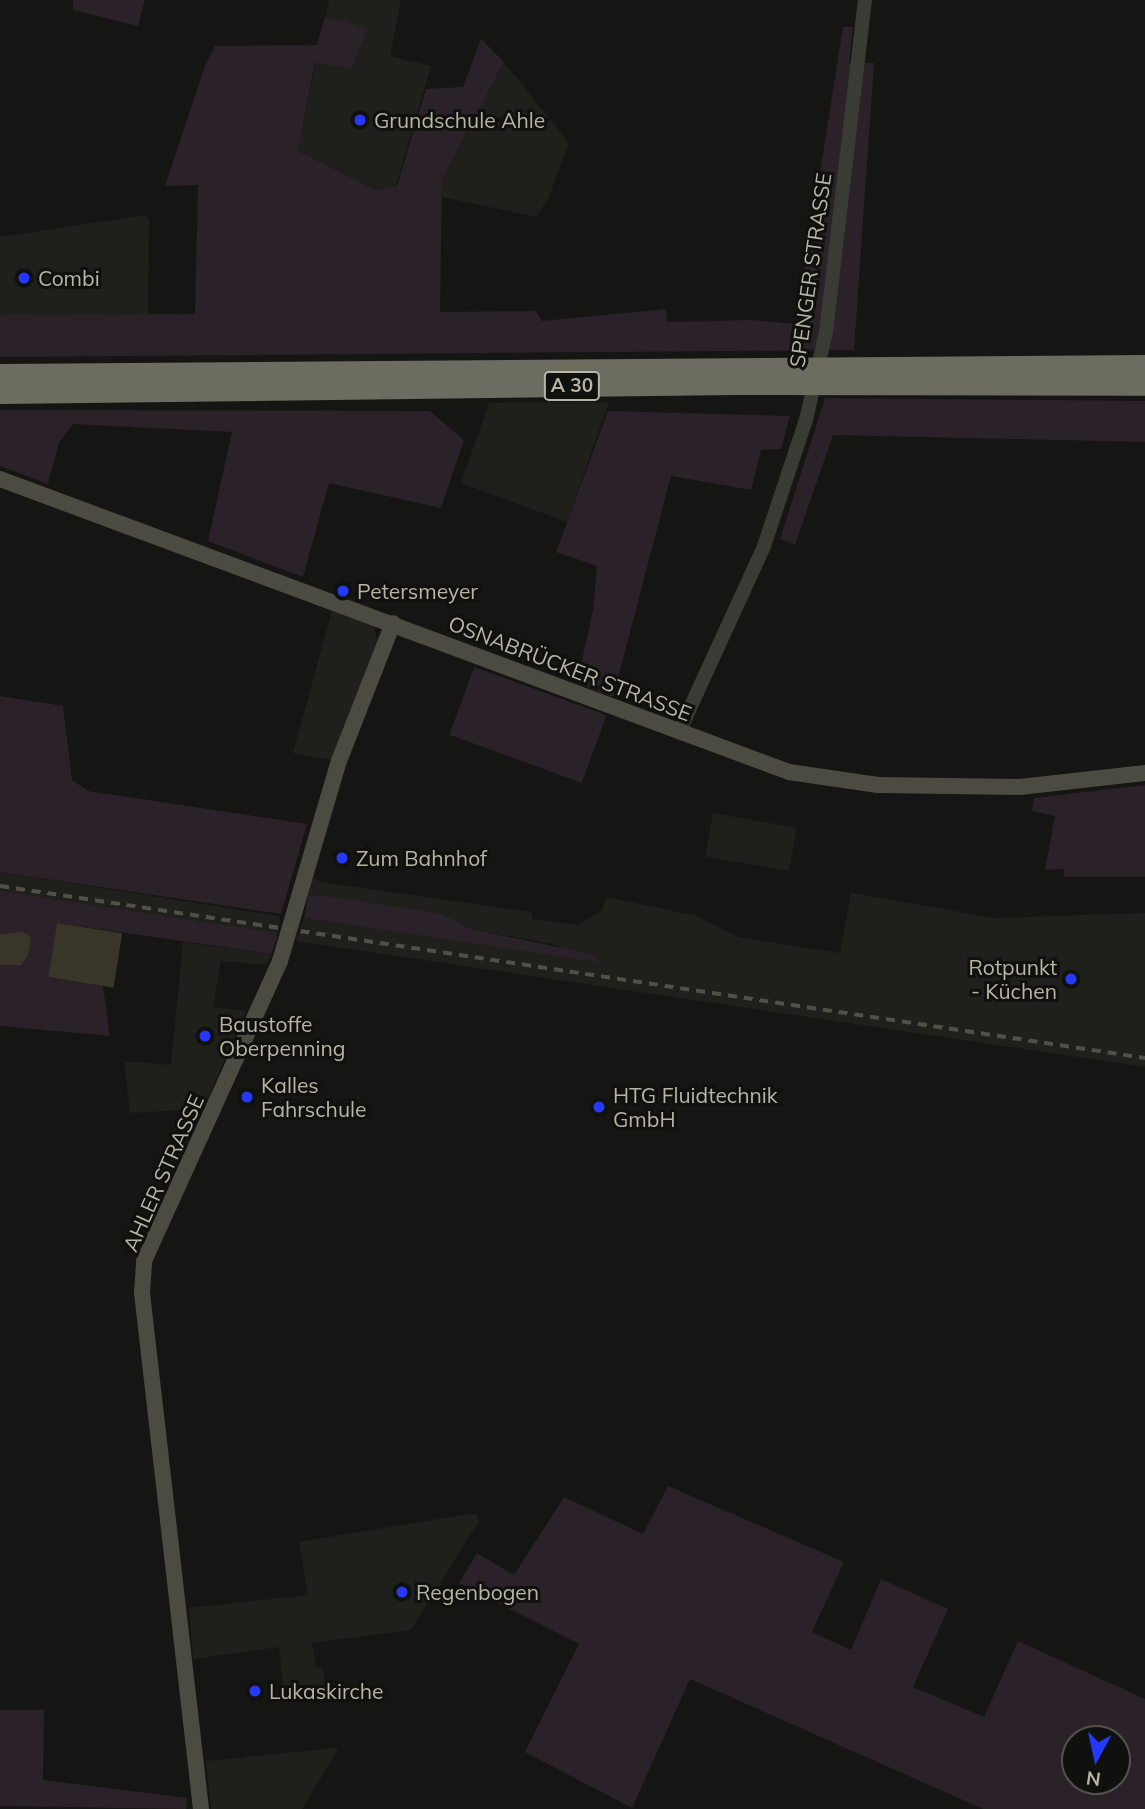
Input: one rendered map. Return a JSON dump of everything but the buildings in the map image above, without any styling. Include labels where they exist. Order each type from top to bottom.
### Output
[{"type":"highway","name":"A 30","points":[[0,374],[1145,365]]},
{"type":"highway","name":"A 30","points":[[0,393],[722,384],[1145,384]]},
{"type":"main road","name":"OSNABRÜCKER STRASSE","points":[[0,479],[789,772],[878,785],[1020,787],[1145,772]]},
{"type":"main road","name":"AHLER STRASSE","points":[[201,1809],[142,1293],[144,1261],[280,961],[339,761],[393,623]]},
{"type":"street","name":"SPENGER STRASSE","points":[[679,732],[764,546],[806,420],[826,332],[866,0]]},
{"type":"shaded area","points":[[73,0],[145,0],[138,26],[73,10]]},
{"type":"shaded area","name":"Grundschule Ahle","points":[[329,0],[401,0],[390,56],[431,66],[396,186],[375,190],[298,151]]},
{"type":"shaded area","points":[[325,17],[368,28],[352,68],[315,63],[298,151],[375,190],[397,186],[426,89],[463,87],[481,39],[504,62],[442,179],[440,312],[536,311],[542,321],[666,309],[667,322],[751,320],[796,324],[843,27],[853,27],[849,63],[874,63],[854,350],[0,357],[0,315],[195,314],[198,185],[165,186],[205,66],[215,46],[317,45]]},
{"type":"shaded area","points":[[504,62],[569,143],[548,199],[536,217],[442,197],[442,179]]},
{"type":"shaded area","points":[[145,215],[149,219],[148,314],[0,315],[0,237]]},
{"type":"shaded area","points":[[825,398],[1145,401],[1145,442],[833,435],[795,545],[780,539]]},
{"type":"shaded area","points":[[609,402],[567,522],[461,483],[489,403]]},
{"type":"shaded area","points":[[0,410],[430,411],[464,440],[441,508],[329,483],[303,577],[208,541],[232,432],[73,424],[59,443],[48,484],[0,466]]},
{"type":"shaded area","points":[[608,411],[790,416],[781,449],[761,450],[751,490],[671,476],[613,697],[577,683],[593,610],[597,566],[556,552]]},
{"type":"shaded area","points":[[333,607],[372,623],[378,642],[332,760],[293,753]]},
{"type":"shaded area","points":[[474,667],[606,715],[582,783],[449,735]]},
{"type":"shaded area","points":[[0,696],[63,706],[72,780],[88,791],[307,824],[281,914],[0,872]]},
{"type":"shaded area","points":[[1145,785],[1145,877],[1064,877],[1064,869],[1045,870],[1055,816],[1032,811],[1034,798]]},
{"type":"shaded area","points":[[713,813],[797,828],[789,871],[705,856]]},
{"type":"shaded area","points":[[0,872],[281,916],[278,935],[0,891]]},
{"type":"shaded area","points":[[313,877],[320,882],[531,912],[533,919],[578,925],[602,910],[606,897],[697,916],[738,937],[840,953],[851,893],[995,918],[1145,913],[1145,1067],[296,941],[304,918],[597,961],[552,944],[471,929],[443,914],[308,897]]},
{"type":"shaded area","points":[[0,891],[276,933],[277,938],[271,954],[57,923],[50,978],[103,986],[110,1036],[0,1026]]},
{"type":"shaded area","points":[[319,895],[443,914],[471,929],[591,954],[598,962],[304,918],[308,897]]},
{"type":"shaded area","points":[[57,923],[122,933],[114,988],[48,977]]},
{"type":"shaded area","points":[[23,932],[31,937],[28,956],[21,965],[0,965],[0,934]]},
{"type":"shaded area","name":"Baustoffe Oberpenning","points":[[183,942],[271,954],[266,965],[221,961],[213,1007],[246,1011],[203,1109],[130,1113],[124,1061],[171,1065]]},
{"type":"shaded area","points":[[668,1486],[844,1562],[812,1632],[851,1650],[881,1579],[948,1609],[913,1687],[984,1717],[1018,1641],[1145,1699],[1145,1809],[983,1809],[690,1679],[632,1808],[525,1752],[579,1644],[459,1583],[477,1553],[514,1575],[564,1497],[643,1534]]},
{"type":"shaded area","points":[[476,1514],[479,1521],[411,1630],[312,1643],[316,1668],[323,1668],[326,1698],[285,1703],[279,1647],[193,1659],[189,1608],[308,1595],[299,1542]]},
{"type":"shaded area","points":[[0,1710],[44,1710],[43,1780],[187,1798],[186,1809],[0,1806]]},
{"type":"shaded area","points":[[334,1748],[338,1750],[302,1809],[211,1809],[206,1761]]},
{"type":"railway","points":[[0,886],[1145,1058]]},
{"type":"place","name":"Grundschule Ahle","points":[[360,120]]},
{"type":"place","name":"Combi","points":[[24,278]]},
{"type":"place","name":"Petersmeyer","points":[[343,591]]},
{"type":"place","name":"Zum Bahnhof","points":[[342,858]]},
{"type":"place","name":"Rotpunkt - Küchen","points":[[1071,979]]},
{"type":"place","name":"Baustoffe Oberpenning","points":[[205,1036]]},
{"type":"place","name":"Kalles Fahrschule","points":[[247,1097]]},
{"type":"place","name":"HTG Fluidtechnik GmbH","points":[[599,1107]]},
{"type":"place","name":"Regenbogen","points":[[402,1592]]},
{"type":"place","name":"Lukaskirche","points":[[255,1691]]}]
